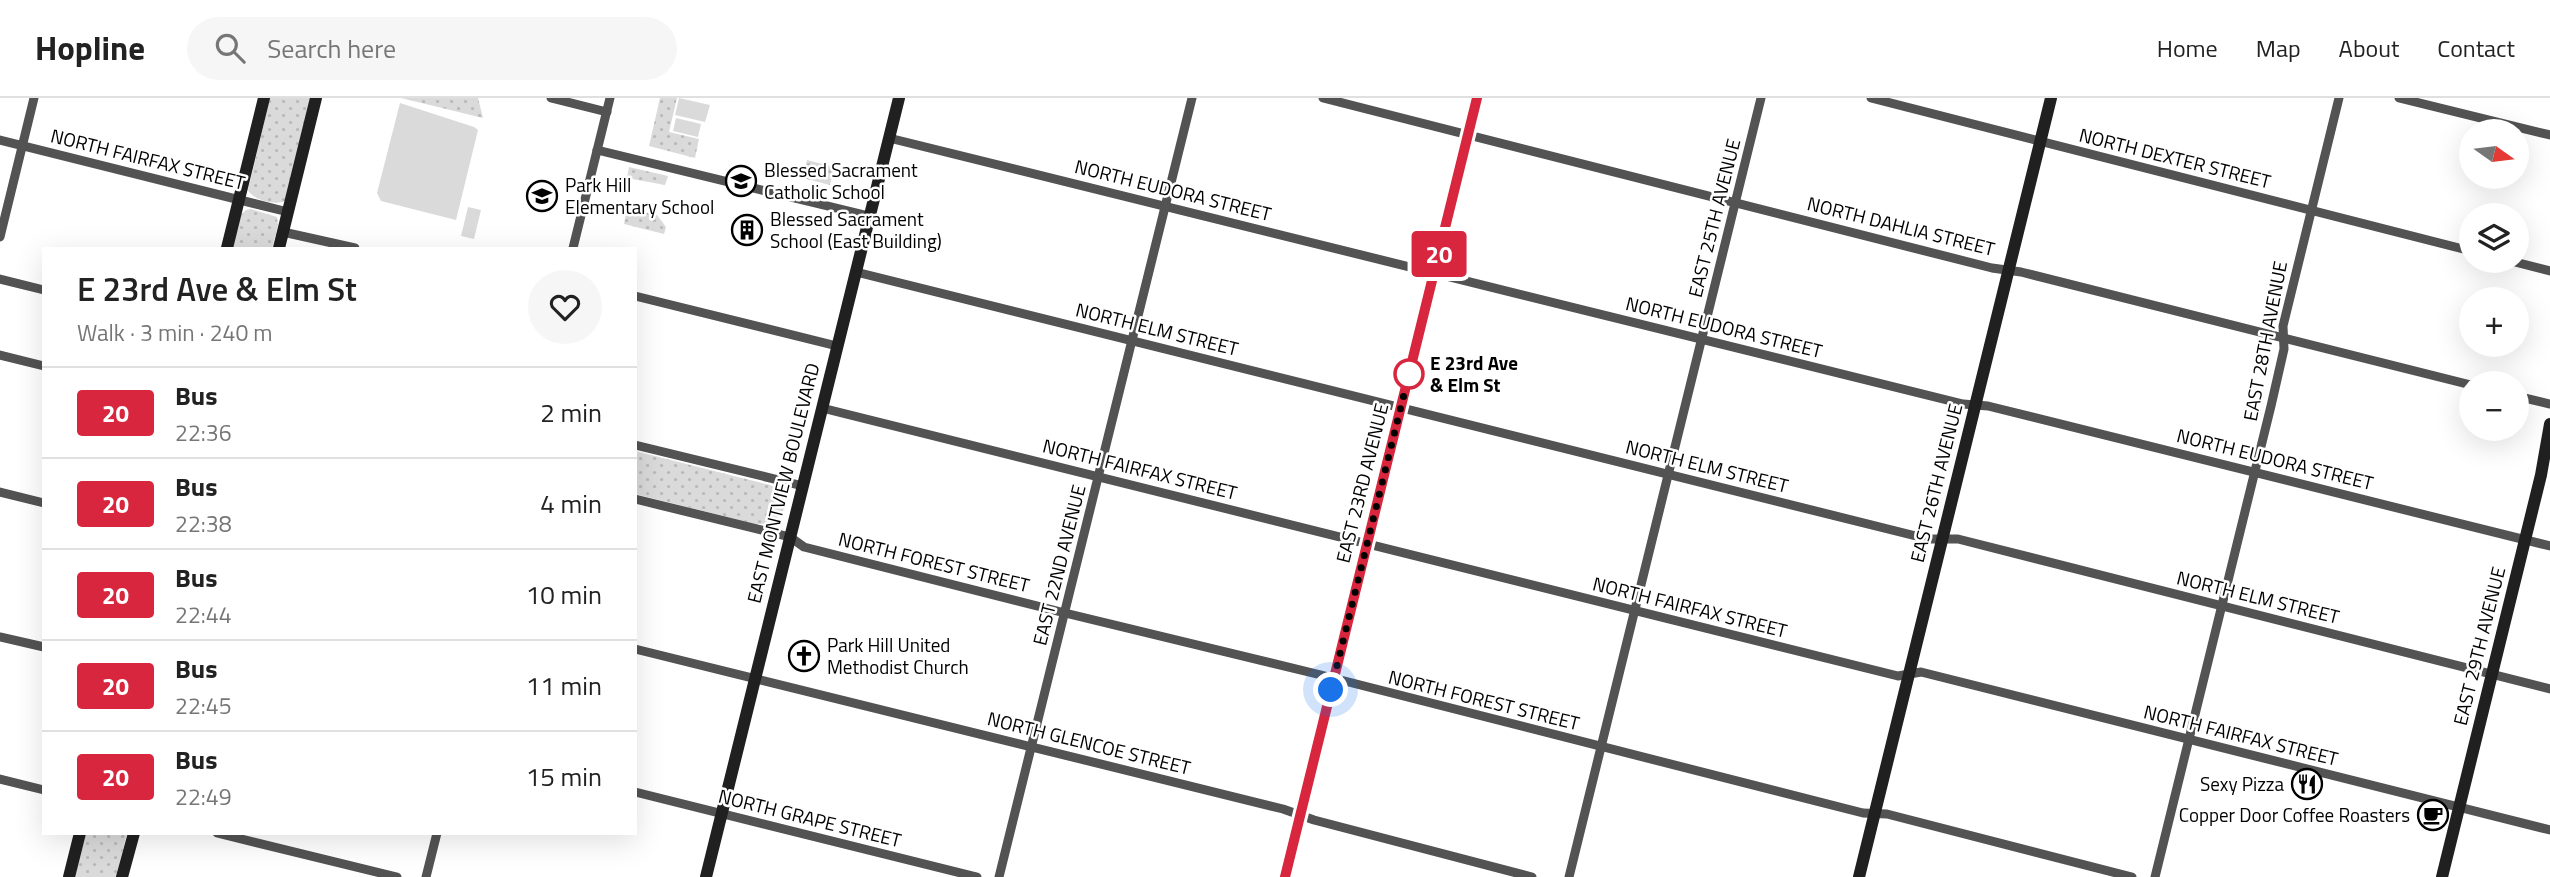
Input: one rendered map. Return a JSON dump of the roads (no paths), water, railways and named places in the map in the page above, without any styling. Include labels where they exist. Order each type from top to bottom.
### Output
[{"type":"street","points":[[0,237],[34,98]]},
{"type":"street","points":[[227,247],[264,98]]},
{"type":"street","points":[[279,247],[316,98]]},
{"type":"street","points":[[551,98],[607,112]]},
{"type":"street","points":[[573,247],[610,98]]},
{"type":"street","name":"EAST MONTVIEW BOULEVARD","points":[[706,877],[899,98]]},
{"type":"street","name":"EAST 22ND AVENUE","points":[[999,877],[1192,98]]},
{"type":"street","name":"NORTH DAHLIA STREET","points":[[1323,98],[2459,382]]},
{"type":"street","name":"EAST 23RD AVENUE","points":[[1285,877],[1477,98]]},
{"type":"street","name":"EAST 25TH AVENUE","points":[[1569,877],[1761,98]]},
{"type":"street","name":"NORTH DEXTER STREET","points":[[1871,98],[2459,248]]},
{"type":"street","name":"EAST 26TH AVENUE","points":[[1858,877],[2051,98]]},
{"type":"street","name":"EAST 28TH AVENUE","points":[[2155,877],[2284,349],[2283,326],[2339,98]]},
{"type":"street","points":[[2399,98],[2550,135]]},
{"type":"street","name":"NORTH EUDORA STREET","points":[[889,138],[1963,404],[2255,471],[2550,546]]},
{"type":"street","name":"NORTH FAIRFAX STREET","points":[[0,140],[288,212]]},
{"type":"street","points":[[597,150],[869,216]]},
{"type":"street","points":[[283,232],[350,247]]},
{"type":"street","points":[[2529,266],[2550,271]]},
{"type":"street","name":"NORTH ELM STREET","points":[[856,272],[1928,539],[1958,539],[2550,689]]},
{"type":"street","points":[[0,279],[42,290]]},
{"type":"street","points":[[637,296],[837,346]]},
{"type":"street","points":[[0,355],[42,366]]},
{"type":"street","points":[[2529,399],[2550,404]]},
{"type":"street","name":"NORTH FAIRFAX STREET","points":[[822,408],[1898,676],[1922,672],[2550,830]]},
{"type":"street","name":"EAST 29TH AVENUE","points":[[2442,877],[2542,475],[2550,424]]},
{"type":"street","points":[[637,445],[803,486]]},
{"type":"street","points":[[0,492],[42,502]]},
{"type":"street","name":"NORTH FOREST STREET","points":[[637,499],[790,537],[804,547],[1065,613],[1863,813],[1887,814],[2133,877]]},
{"type":"street","points":[[0,636],[42,646]]},
{"type":"street","name":"NORTH GLENCOE STREET","points":[[637,649],[1300,815],[1532,877]]},
{"type":"street","points":[[0,779],[42,790]]},
{"type":"street","name":"NORTH GRAPE STREET","points":[[637,793],[977,877]]},
{"type":"street","points":[[69,877],[80,835]]},
{"type":"street","points":[[122,877],[133,835]]},
{"type":"street","points":[[226,835],[397,877]]},
{"type":"street","points":[[426,877],[436,835]]},
{"type":"place","name":"Blessed Sacrament Catholic School","points":[[741,181]]},
{"type":"place","name":"Park Hill Elementary School","points":[[542,196]]},
{"type":"place","name":"Blessed Sacrament School (East Building)","points":[[747,230]]},
{"type":"place","name":"E 23rd Ave & Elm St","points":[[1409,374]]},
{"type":"place","name":"Park Hill United Methodist Church","points":[[804,656]]},
{"type":"place","name":"Sexy Pizza","points":[[2307,784]]},
{"type":"place","name":"Copper Door Coffee Roasters","points":[[2433,815]]}]
